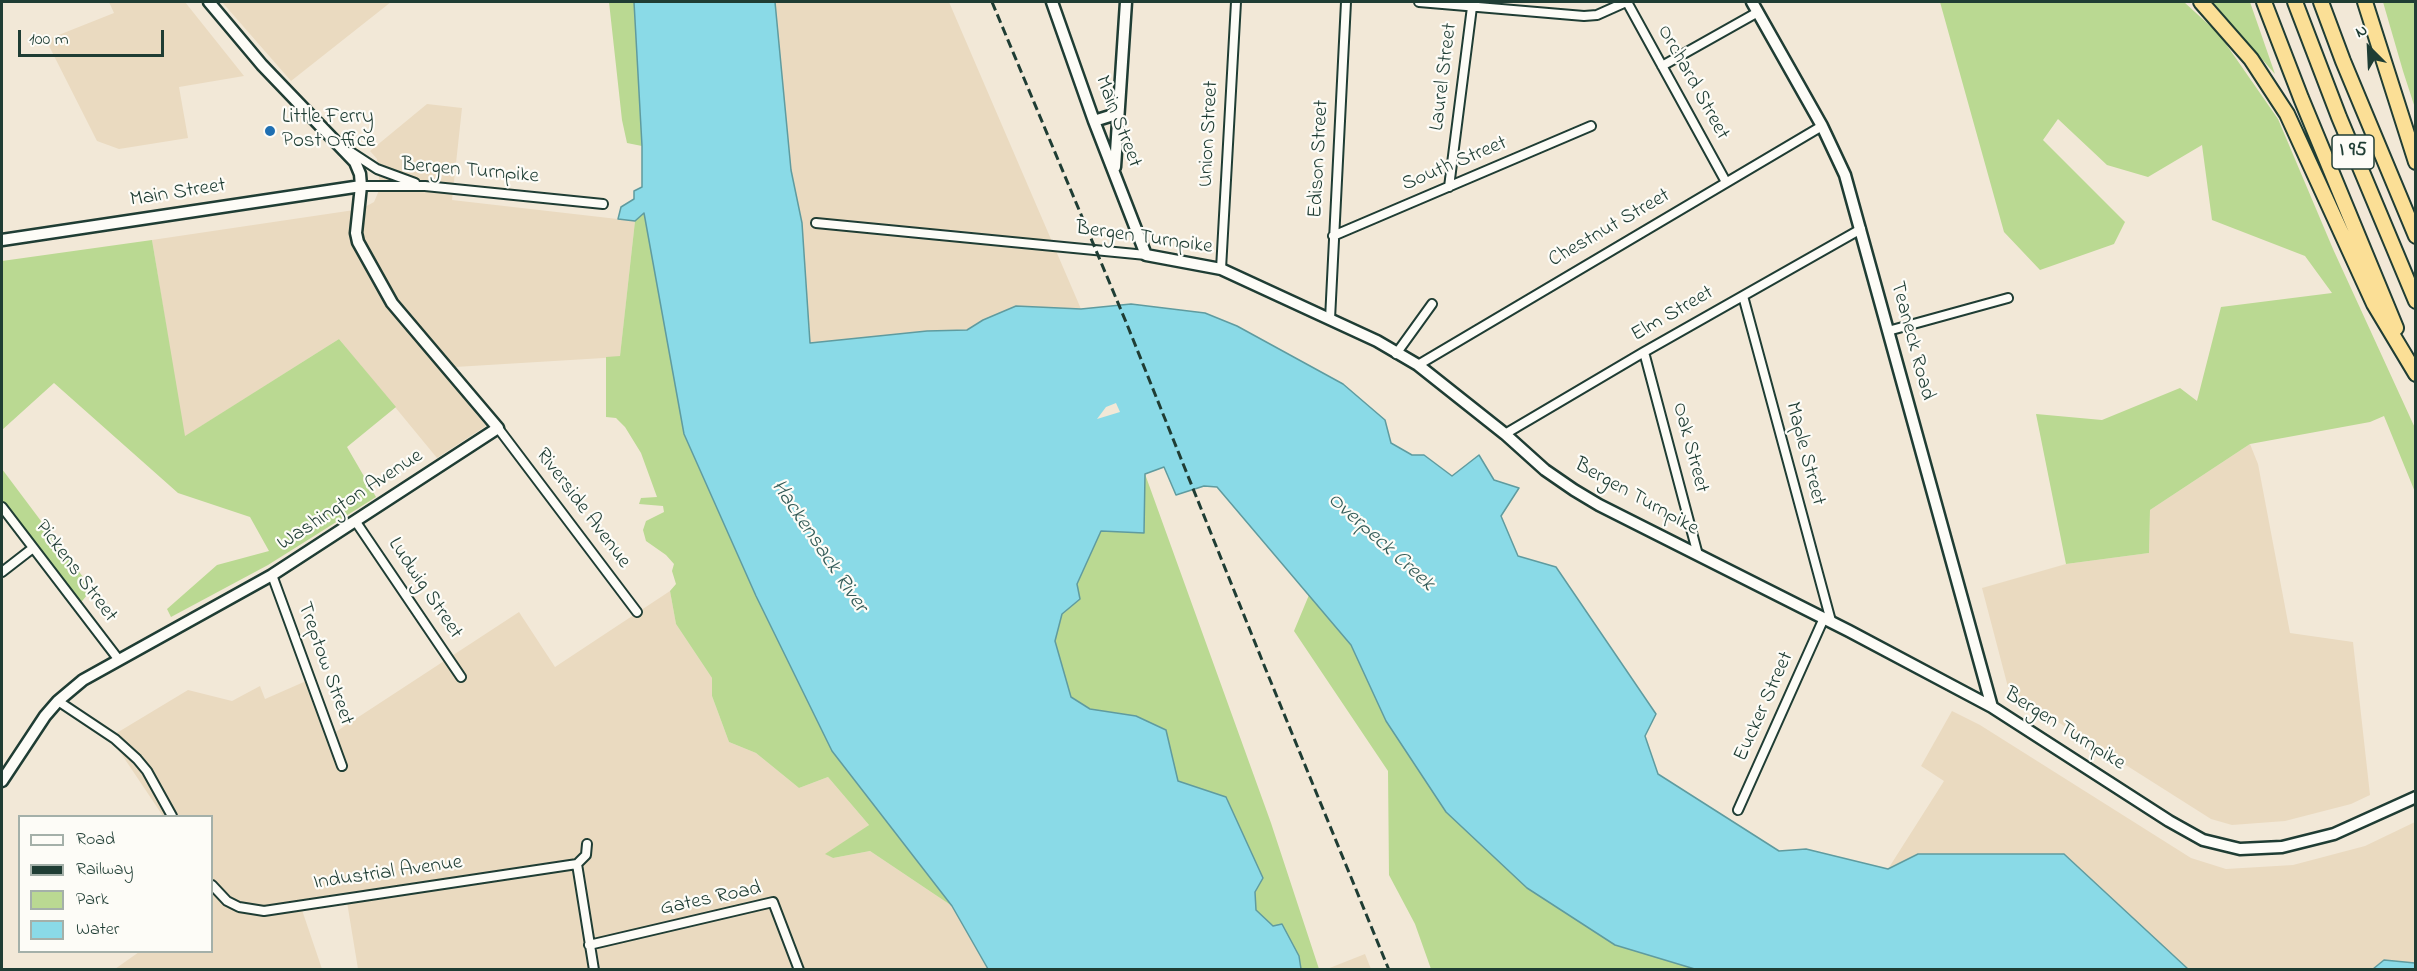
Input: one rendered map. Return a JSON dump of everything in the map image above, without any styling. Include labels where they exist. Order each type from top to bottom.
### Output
[{"type":"highway","points":[[2201,2],[2251,59],[2287,114],[2374,304],[2415,374]]},
{"type":"highway","points":[[2264,2],[2301,98],[2415,374]]},
{"type":"highway","name":"I 95","points":[[2295,2],[2339,117],[2415,301]]},
{"type":"highway","points":[[2321,2],[2347,72],[2415,236]]},
{"type":"highway","name":"I 95","points":[[2365,2],[2415,162]]},
{"type":"street","points":[[209,2],[262,65],[355,162],[360,174],[361,186],[356,232],[358,242],[392,303],[498,428]]},
{"type":"street","name":"Main Street","points":[[1052,2],[1094,121],[1146,255]]},
{"type":"street","points":[[1114,171],[1126,2]]},
{"type":"street","name":"Union Street","points":[[1221,269],[1236,2]]},
{"type":"street","name":"Edison Street","points":[[1330,319],[1346,2]]},
{"type":"street","points":[[1419,2],[1584,16],[1597,15],[1627,2]]},
{"type":"street","name":"Orchard Street","points":[[1627,2],[1726,182]]},
{"type":"street","name":"Teaneck Road","points":[[1752,2],[1822,126],[1845,175],[1992,707]]},
{"type":"street","name":"Laurel Street","points":[[1449,187],[1472,8]]},
{"type":"street","points":[[1662,66],[1758,12]]},
{"type":"street","points":[[1094,121],[1110,116],[1118,108]]},
{"type":"street","name":"South Street","points":[[1334,236],[1591,126]]},
{"type":"street","name":"Chestnut Street","points":[[1418,365],[1822,126]]},
{"type":"street","points":[[340,146],[378,169],[425,186]]},
{"type":"street","name":"Main Street","points":[[2,240],[361,186]]},
{"type":"street","name":"Bergen Turnpike","points":[[361,186],[425,186],[603,204]]},
{"type":"street","name":"Bergen Turnpike","points":[[816,222],[1025,245],[1146,255],[1221,269],[1377,341],[1418,365],[1505,434],[1545,470],[1575,490],[1992,707],[2186,832],[2203,840],[2220,845],[2258,850],[2282,848],[2334,834],[2415,797]]},
{"type":"street","name":"Elm Street","points":[[1505,434],[1644,352],[1861,230]]},
{"type":"street","name":"Maple Street","points":[[1743,296],[1827,620]]},
{"type":"street","points":[[1888,331],[2008,298]]},
{"type":"street","points":[[1396,354],[1432,304]]},
{"type":"street","name":"Oak Street","points":[[1644,352],[1698,555]]},
{"type":"street","name":"Washington Avenue","points":[[2,781],[58,701],[83,680],[272,576],[498,428]]},
{"type":"street","name":"Riverside Avenue","points":[[498,428],[638,612]]},
{"type":"street","name":"Pickens Street","points":[[2,507],[119,660]]},
{"type":"street","name":"Ludwig Street","points":[[356,522],[461,677]]},
{"type":"street","points":[[2,572],[33,548]]},
{"type":"street","name":"Treptow Street","points":[[272,576],[342,766]]},
{"type":"street","name":"Eucker Street","points":[[1738,810],[1827,620]]},
{"type":"street","points":[[58,701],[115,739],[137,759],[147,771],[171,815]]},
{"type":"street","points":[[587,844],[586,855],[578,864],[594,969]]},
{"type":"street","name":"Industrial Avenue","points":[[213,886],[227,901],[239,907],[264,910],[578,864]]},
{"type":"street","name":"Gates Road","points":[[589,945],[773,902],[799,969]]},
{"type":"shaded area","points":[[109,2],[185,2],[244,76],[179,87],[188,138],[119,149],[97,141],[46,40],[114,13]]},
{"type":"shaded area","points":[[222,2],[391,2],[291,81]]},
{"type":"shaded area","points":[[775,2],[949,2],[1081,309],[1016,306],[983,320],[967,330],[927,331],[810,343],[802,224],[791,170]]},
{"type":"shaded area","points":[[427,104],[462,108],[452,200],[635,221],[620,357],[455,367],[445,376],[486,426],[437,458],[339,339],[184,437],[152,240],[361,209],[374,202],[380,188],[377,159],[370,151]]},
{"type":"shaded area","points":[[2250,444],[2258,464],[2290,633],[2353,642],[2370,795],[2351,804],[2285,821],[2232,825],[2211,819],[2009,691],[1982,588],[2066,564],[2149,553],[2150,510]]},
{"type":"shaded area","points":[[670,591],[676,624],[712,678],[712,696],[729,742],[756,753],[799,788],[828,777],[869,825],[826,854],[833,858],[870,851],[952,906],[988,969],[358,969],[347,902],[302,910],[322,969],[115,969],[138,953],[213,953],[213,815],[162,815],[110,737],[188,690],[232,701],[260,686],[265,699],[313,678],[334,733],[519,612],[555,667]]},
{"type":"shaded area","points":[[1952,711],[1980,725],[2191,858],[2226,869],[2293,865],[2365,846],[2415,822],[2415,963],[2384,960],[2373,970],[2188,969],[2064,854],[1888,869],[1944,781],[1921,766]]},
{"type":"shaded area","points":[[1365,954],[1371,969],[1327,969]]},
{"type":"green space","points":[[609,2],[634,2],[642,146],[627,143],[622,120]]},
{"type":"green space","points":[[1940,2],[2184,2],[2219,34],[2278,119],[2333,249],[2415,428],[2415,492],[2384,416],[2370,422],[2250,444],[2150,510],[2149,553],[2066,564],[2036,414],[2102,420],[2180,388],[2197,401],[2221,307],[2332,293],[2305,256],[2212,220],[2202,145],[2148,177],[2107,165],[2058,119],[2043,140],[2125,222],[2114,244],[2040,270],[2004,232]]},
{"type":"green space","points":[[2209,2],[2250,2],[2275,74],[2224,16]]},
{"type":"green space","points":[[2383,2],[2415,2],[2415,108],[2403,71]]},
{"type":"green space","points":[[644,212],[684,434],[756,596],[832,751],[952,906],[870,851],[833,858],[825,854],[869,825],[828,777],[799,788],[756,753],[729,742],[712,696],[712,678],[676,624],[670,591],[676,584],[672,571],[674,564],[666,555],[646,541],[643,530],[646,521],[664,512],[663,506],[639,504],[641,498],[657,497],[641,453],[625,427],[616,418],[606,417],[606,357],[620,356],[635,221]]},
{"type":"green space","points":[[152,240],[185,436],[339,339],[396,407],[347,447],[376,497],[268,565],[171,617],[167,609],[217,565],[269,551],[250,517],[178,493],[54,383],[2,430],[2,261]]},
{"type":"green space","points":[[2,469],[92,589],[78,606],[2,506]]},
{"type":"green space","points":[[1145,474],[1271,823],[1319,969],[1301,969],[1299,956],[1256,910],[1255,892],[1227,798],[1178,781],[1136,716],[1090,709],[1071,697],[1055,641],[1062,614],[1080,599],[1077,584],[1101,531],[1144,533]]},
{"type":"green space","points":[[1309,595],[1351,645],[1386,721],[1615,945],[1697,969],[1431,969],[1415,924],[1389,875],[1388,771],[1294,631]]},
{"type":"water","points":[[634,2],[775,2],[791,170],[802,223],[810,343],[927,331],[967,330],[983,320],[1016,306],[1081,309],[1131,304],[1205,313],[1237,326],[1343,384],[1385,420],[1391,443],[1412,455],[1424,455],[1452,476],[1479,455],[1494,480],[1519,488],[1501,516],[1518,556],[1556,567],[1656,714],[1645,736],[1658,774],[1779,851],[1806,849],[1888,869],[1918,854],[2064,854],[2188,969],[1698,970],[1615,945],[1527,888],[1446,812],[1386,721],[1351,645],[1217,487],[1204,486],[1176,495],[1164,467],[1145,474],[1144,533],[1101,531],[1077,584],[1080,599],[1062,614],[1055,641],[1071,697],[1090,709],[1136,716],[1166,730],[1178,781],[1226,797],[1263,878],[1255,892],[1256,910],[1273,926],[1282,924],[1299,956],[1301,969],[988,969],[952,906],[832,751],[756,596],[684,434],[644,213],[635,221],[618,219],[621,207],[634,199],[634,191],[642,187]]},
{"type":"water","points":[[2384,960],[2415,963],[2415,969],[2373,969]]},
{"type":"pier","points":[[1116,403],[1120,412],[1097,419],[1106,407]]},
{"type":"railway","points":[[992,2],[1126,322],[1389,970]]},
{"type":"place","name":"Little Ferry Post Office","points":[[270,131]]},
{"type":"water label","name":"Overpeck Creek","points":[[1380,543]]},
{"type":"water label","name":"Hackensack River","points":[[818,547]]}]
